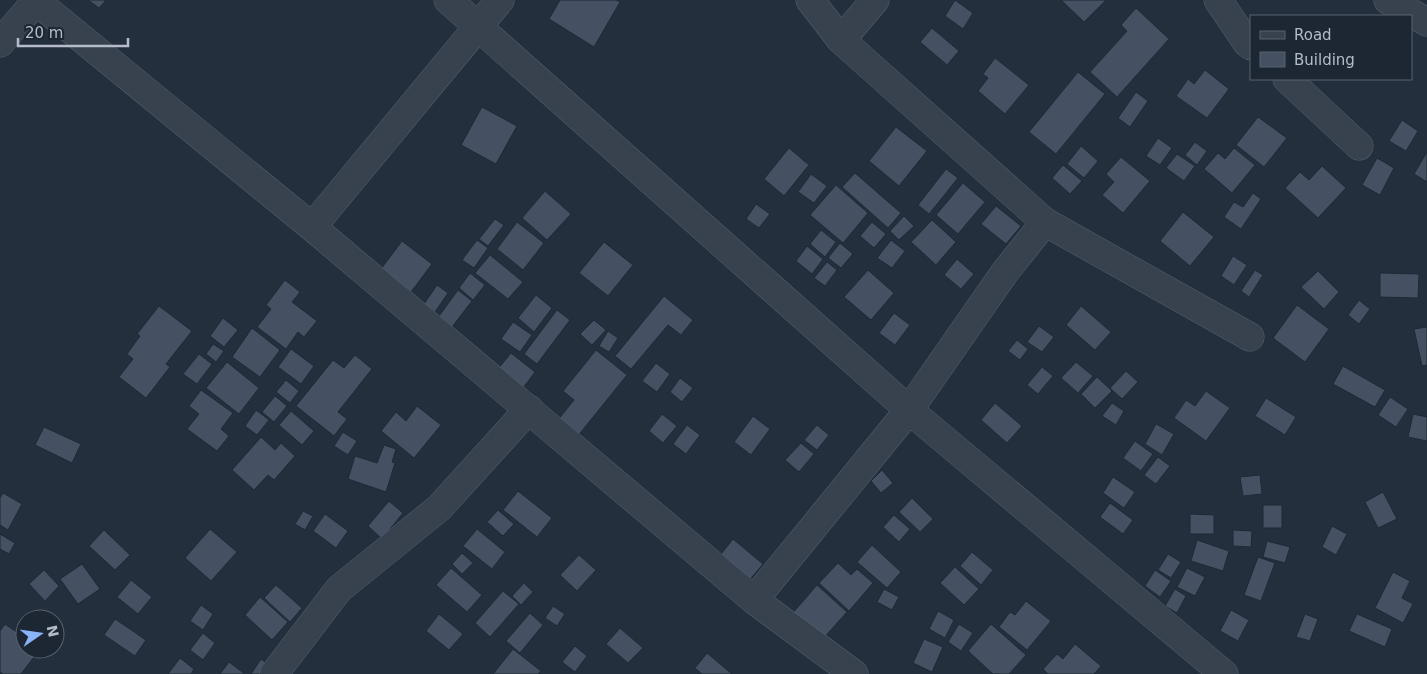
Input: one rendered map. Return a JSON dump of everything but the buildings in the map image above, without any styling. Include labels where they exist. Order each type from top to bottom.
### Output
[{"type":"street","points":[[448,0],[909,410],[1224,674]]},
{"type":"street","points":[[312,227],[500,0]]},
{"type":"street","points":[[810,0],[841,40],[1045,222],[1250,337]]},
{"type":"street","points":[[841,40],[875,0]]},
{"type":"street","points":[[1218,0],[1250,45]]},
{"type":"street","points":[[1388,0],[1427,22]]},
{"type":"street","points":[[0,43],[37,1],[312,227],[754,600],[854,674]]},
{"type":"street","points":[[1288,80],[1359,146]]},
{"type":"street","points":[[754,600],[909,410],[1004,272],[1045,222]]},
{"type":"street","points":[[274,674],[339,589],[439,508],[529,409]]}]
